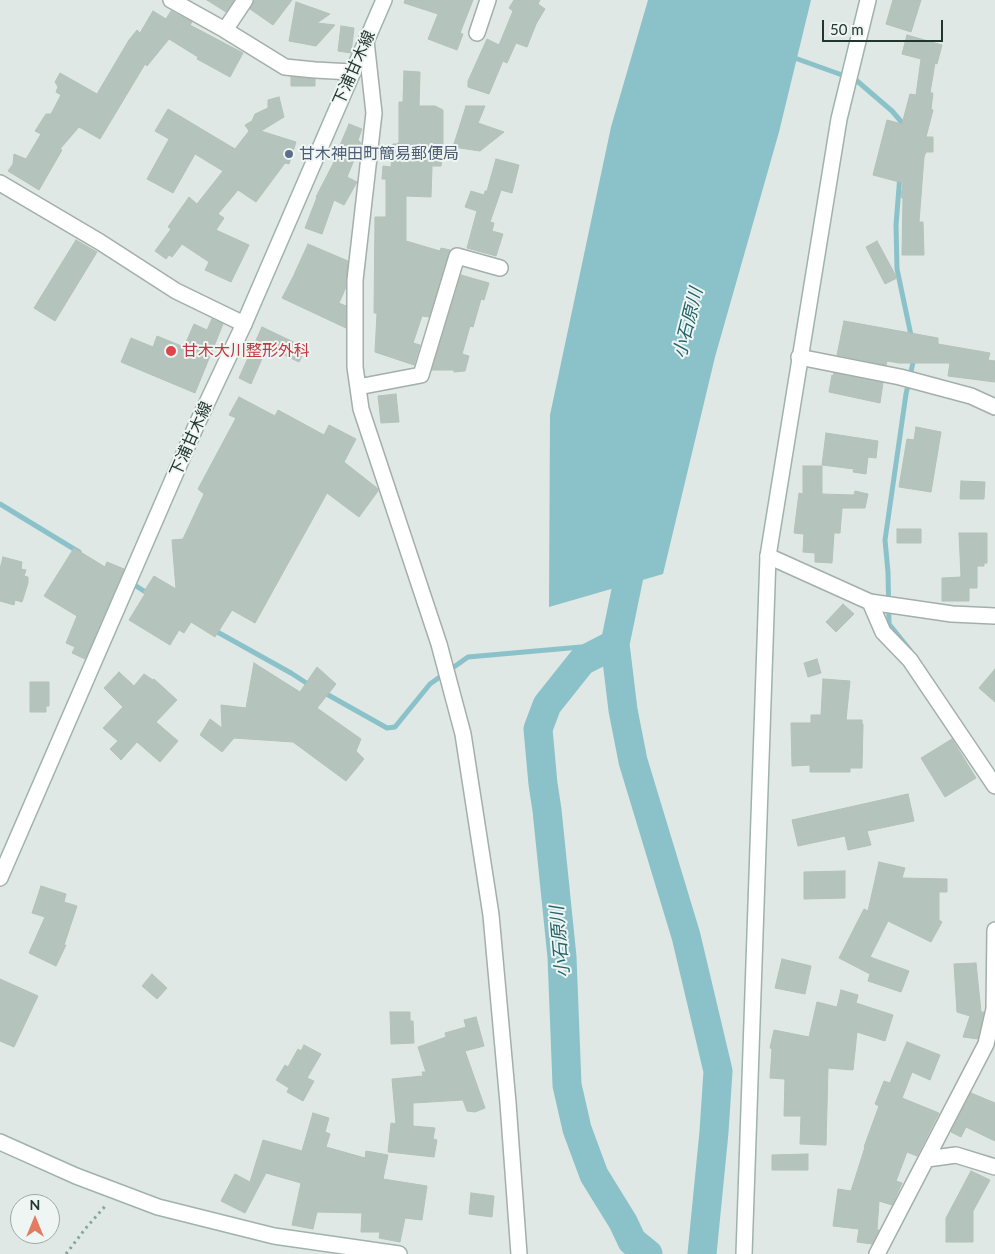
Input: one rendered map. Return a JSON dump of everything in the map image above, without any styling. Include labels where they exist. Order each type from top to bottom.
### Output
[{"type":"street","points":[[171,0],[190,5],[225,30],[286,67],[352,72]]},
{"type":"street","points":[[225,30],[245,0]]},
{"type":"street","name":"下浦甘木線","points":[[0,878],[196,426],[244,324],[384,0]]},
{"type":"street","points":[[477,33],[488,0]]},
{"type":"street","points":[[744,1254],[768,556],[839,119],[868,0]]},
{"type":"street","points":[[366,41],[374,113],[355,280],[355,367],[361,409],[439,644],[464,734],[491,914],[519,1254]]},
{"type":"street","points":[[0,183],[100,242],[176,291],[244,324]]},
{"type":"street","points":[[358,387],[421,375],[457,256],[500,268]]},
{"type":"street","points":[[799,357],[900,377],[972,396],[995,406]]},
{"type":"street","points":[[768,556],[870,602],[952,614],[995,616]]},
{"type":"street","points":[[870,602],[883,632],[910,660],[995,786]]},
{"type":"street","points":[[877,1254],[986,1044],[994,1008],[995,930]]},
{"type":"street","points":[[0,1142],[76,1176],[158,1207],[274,1236],[399,1254]]},
{"type":"street","points":[[927,1159],[956,1155],[995,1167]]},
{"type":"path","points":[[66,1254],[84,1229],[118,1192]]},
{"type":"water","points":[[648,0],[811,0],[779,132],[715,357],[663,574],[549,607],[550,415],[611,127]]},
{"type":"building","points":[[207,0],[234,0],[226,12]]},
{"type":"building","points":[[254,0],[292,0],[273,25],[250,9]]},
{"type":"building","points":[[405,0],[473,0],[460,33],[463,34],[457,50],[428,39],[438,14],[404,3]]},
{"type":"building","points":[[514,0],[540,0],[538,4],[545,9],[536,24],[527,47],[516,43],[507,63],[503,61],[489,94],[468,87],[468,81],[487,39],[499,45],[513,11],[509,8]]},
{"type":"building","points":[[893,0],[921,0],[911,32],[886,24]]},
{"type":"building","points":[[296,2],[330,14],[317,23],[335,25],[316,46],[289,41]]},
{"type":"building","points":[[153,11],[166,19],[171,11],[192,22],[190,25],[243,53],[230,77],[197,59],[198,57],[169,39],[147,66],[145,64],[100,139],[79,127],[60,149],[62,150],[39,190],[8,171],[13,164],[14,154],[26,159],[41,134],[35,131],[46,114],[51,114],[61,95],[56,92],[58,87],[55,82],[60,73],[97,94],[129,40],[137,30],[140,33]]},
{"type":"building","points":[[341,26],[354,28],[351,53],[338,51]]},
{"type":"building","points":[[907,35],[942,45],[937,64],[935,63],[930,93],[933,93],[931,109],[933,110],[926,137],[933,137],[933,152],[926,152],[924,157],[919,222],[923,222],[924,255],[902,255],[903,199],[901,197],[903,183],[873,175],[887,120],[902,124],[910,94],[916,95],[921,59],[902,54]]},
{"type":"building","points":[[404,71],[420,72],[419,106],[435,106],[443,110],[443,159],[441,166],[432,166],[431,197],[406,196],[406,241],[440,251],[441,248],[450,250],[429,317],[422,316],[413,343],[420,345],[414,365],[375,352],[377,313],[374,313],[375,217],[386,217],[386,179],[382,179],[383,166],[391,167],[393,144],[399,142],[399,102],[403,102]]},
{"type":"building","points":[[291,77],[315,79],[315,86],[291,86]]},
{"type":"building","points":[[279,97],[284,117],[261,131],[296,142],[289,164],[285,163],[256,202],[238,190],[218,214],[224,218],[216,230],[249,245],[231,282],[205,270],[209,262],[182,244],[172,257],[169,255],[166,259],[155,251],[171,229],[168,227],[189,197],[197,204],[223,171],[195,154],[173,193],[147,179],[169,139],[155,131],[168,109],[235,149],[249,131],[245,125],[252,121],[255,114],[268,108],[268,100]]},
{"type":"building","points":[[466,106],[485,106],[478,123],[504,132],[480,151],[453,147]]},
{"type":"building","points":[[349,124],[362,129],[358,140],[361,143],[347,177],[357,182],[344,205],[334,200],[322,234],[305,228],[316,197],[334,162]]},
{"type":"building","points":[[496,159],[519,165],[512,193],[501,190],[490,222],[494,223],[492,231],[503,234],[496,256],[467,248],[477,211],[465,207],[471,191],[484,195],[485,191],[487,191]]},
{"type":"building","points":[[76,240],[97,252],[55,321],[34,308]]},
{"type":"building","points":[[877,241],[897,278],[885,284],[866,247]]},
{"type":"building","points":[[308,244],[348,261],[346,287],[339,303],[346,306],[346,328],[282,298]]},
{"type":"building","points":[[461,275],[489,283],[484,300],[481,299],[473,327],[470,326],[462,354],[469,356],[465,371],[432,370]]},
{"type":"building","points":[[212,319],[223,324],[195,393],[121,362],[131,338],[153,347],[157,336],[184,347],[194,324],[207,330]]},
{"type":"building","points":[[844,321],[938,338],[938,344],[990,353],[988,360],[995,361],[995,382],[948,376],[950,363],[899,363],[887,361],[886,365],[837,355]]},
{"type":"building","points":[[262,327],[306,348],[299,362],[267,347],[251,384],[239,378]]},
{"type":"building","points":[[834,373],[883,383],[880,403],[829,392]]},
{"type":"building","points":[[396,394],[399,422],[381,423],[378,396]]},
{"type":"building","points":[[239,397],[275,416],[278,410],[324,435],[329,425],[356,439],[344,462],[377,488],[378,491],[359,517],[327,493],[255,623],[232,610],[215,637],[191,622],[184,633],[179,630],[170,645],[129,620],[154,576],[176,589],[172,540],[183,539],[204,494],[198,489],[236,418],[229,415]]},
{"type":"building","points":[[916,427],[941,432],[931,492],[899,487],[907,439],[914,440]]},
{"type":"building","points":[[826,433],[878,441],[876,458],[868,457],[866,474],[853,472],[854,469],[822,465]]},
{"type":"building","points":[[803,466],[822,466],[822,494],[854,495],[855,491],[868,494],[865,508],[842,508],[840,533],[834,533],[832,563],[815,562],[815,553],[803,552],[804,534],[794,533],[799,493],[803,494]]},
{"type":"building","points":[[961,481],[985,482],[984,499],[960,499]]},
{"type":"building","points":[[897,529],[921,529],[921,543],[897,543]]},
{"type":"building","points":[[959,533],[987,533],[987,563],[984,563],[984,566],[977,566],[977,588],[969,588],[969,601],[942,601],[942,578],[961,577]]},
{"type":"building","points":[[74,548],[105,567],[107,562],[124,569],[85,659],[72,653],[75,647],[66,643],[77,616],[44,596]]},
{"type":"building","points":[[3,557],[22,562],[21,569],[26,570],[24,576],[28,577],[22,602],[15,600],[14,605],[0,601],[0,569]]},
{"type":"building","points":[[843,604],[854,614],[836,632],[826,622]]},
{"type":"building","points":[[817,659],[821,673],[808,677],[804,663]]},
{"type":"building","points":[[254,663],[300,692],[317,667],[336,684],[317,708],[361,739],[356,751],[364,759],[346,781],[293,742],[234,738],[222,752],[200,735],[210,719],[222,728],[221,705],[246,708]]},
{"type":"building","points":[[995,669],[995,702],[979,688]]},
{"type":"building","points":[[119,672],[134,686],[144,674],[154,679],[177,700],[156,722],[178,741],[160,762],[137,742],[121,760],[110,749],[118,741],[103,728],[123,707],[104,688]]},
{"type":"building","points":[[823,679],[850,681],[846,720],[862,720],[862,768],[850,768],[850,772],[810,772],[810,765],[792,766],[791,723],[811,723],[811,715],[821,715]]},
{"type":"building","points":[[30,682],[49,682],[49,706],[46,706],[46,712],[30,712]]},
{"type":"building","points":[[952,739],[976,778],[945,797],[921,758]]},
{"type":"building","points":[[908,794],[914,821],[867,831],[871,845],[848,850],[845,836],[798,846],[792,820]]},
{"type":"building","points":[[879,862],[905,868],[902,878],[947,879],[947,892],[939,892],[939,920],[942,922],[931,942],[888,921],[870,957],[909,971],[901,992],[868,981],[870,974],[839,958],[864,909],[868,911]]},
{"type":"building","points":[[845,871],[845,898],[804,899],[804,872]]},
{"type":"building","points":[[41,886],[66,894],[64,902],[77,906],[64,945],[66,945],[56,966],[29,953],[45,917],[32,913]]},
{"type":"building","points":[[782,959],[811,966],[805,994],[775,988]]},
{"type":"building","points":[[976,963],[981,1012],[984,1012],[978,1039],[963,1037],[970,1016],[957,1012],[954,964]]},
{"type":"building","points":[[152,974],[167,988],[157,999],[142,986]]},
{"type":"building","points":[[0,979],[38,996],[14,1047],[0,1041]]},
{"type":"building","points":[[841,990],[858,995],[856,1003],[893,1015],[885,1041],[857,1032],[853,1070],[828,1068],[826,1145],[800,1144],[801,1116],[784,1116],[785,1079],[770,1078],[772,1049],[770,1048],[774,1030],[809,1037],[817,1002],[837,1007]]},
{"type":"building","points":[[390,1012],[410,1012],[410,1021],[413,1021],[414,1043],[391,1044]]},
{"type":"building","points":[[476,1017],[484,1046],[465,1051],[485,1108],[475,1112],[467,1111],[463,1100],[413,1103],[413,1126],[435,1128],[433,1139],[437,1140],[434,1157],[388,1152],[391,1123],[396,1124],[392,1079],[423,1076],[422,1072],[426,1072],[418,1047],[446,1037],[445,1033],[466,1027],[464,1020]]},
{"type":"building","points":[[907,1042],[940,1055],[930,1080],[912,1072],[902,1098],[939,1113],[917,1156],[907,1152],[896,1181],[902,1183],[892,1205],[879,1201],[877,1230],[879,1230],[872,1244],[857,1242],[859,1229],[833,1226],[838,1189],[851,1191],[879,1106],[875,1104],[884,1081],[890,1083]]},
{"type":"building","points":[[304,1045],[321,1054],[307,1078],[314,1081],[303,1101],[287,1092],[289,1088],[276,1080],[285,1065],[288,1067],[298,1049],[301,1051]]},
{"type":"building","points":[[971,1093],[995,1103],[995,1141],[966,1127],[961,1137],[951,1132]]},
{"type":"building","points":[[313,1113],[329,1118],[325,1132],[330,1134],[326,1147],[365,1158],[366,1151],[388,1155],[383,1179],[427,1186],[422,1220],[405,1218],[400,1242],[379,1238],[380,1232],[361,1232],[362,1213],[317,1212],[313,1229],[292,1225],[301,1183],[266,1173],[245,1213],[221,1201],[235,1174],[250,1182],[263,1140],[302,1151]]},
{"type":"building","points":[[808,1154],[808,1170],[772,1170],[772,1155]]},
{"type":"building","points":[[971,1171],[990,1180],[973,1211],[973,1242],[946,1242],[946,1218]]},
{"type":"building","points":[[471,1193],[494,1196],[492,1217],[469,1214]]},
{"type":"waterway","points":[[792,57],[856,80],[892,111],[904,127]]},
{"type":"waterway","points":[[900,175],[896,225],[897,269],[912,340]]},
{"type":"waterway","points":[[910,650],[889,624],[885,540],[906,394],[914,358]]},
{"type":"waterway","points":[[0,504],[79,552]]},
{"type":"waterway","name":"小石原川","points":[[635,547],[615,644],[623,710],[633,761],[686,936],[718,1071],[702,1254]]},
{"type":"waterway","points":[[130,582],[150,595]]},
{"type":"waterway","points":[[212,629],[311,686]]},
{"type":"waterway","points":[[323,692],[387,728],[395,727],[430,684],[468,657],[615,644]]},
{"type":"waterway","name":"小石原川","points":[[615,644],[582,661],[547,705],[538,729],[562,957],[567,1085],[577,1129],[594,1175],[623,1222],[632,1241],[648,1254]]},
{"type":"place","name":"甘木神田町簡易郵便局","points":[[289,154]]},
{"type":"place","name":"甘木大川整形外科","points":[[171,351]]}]
